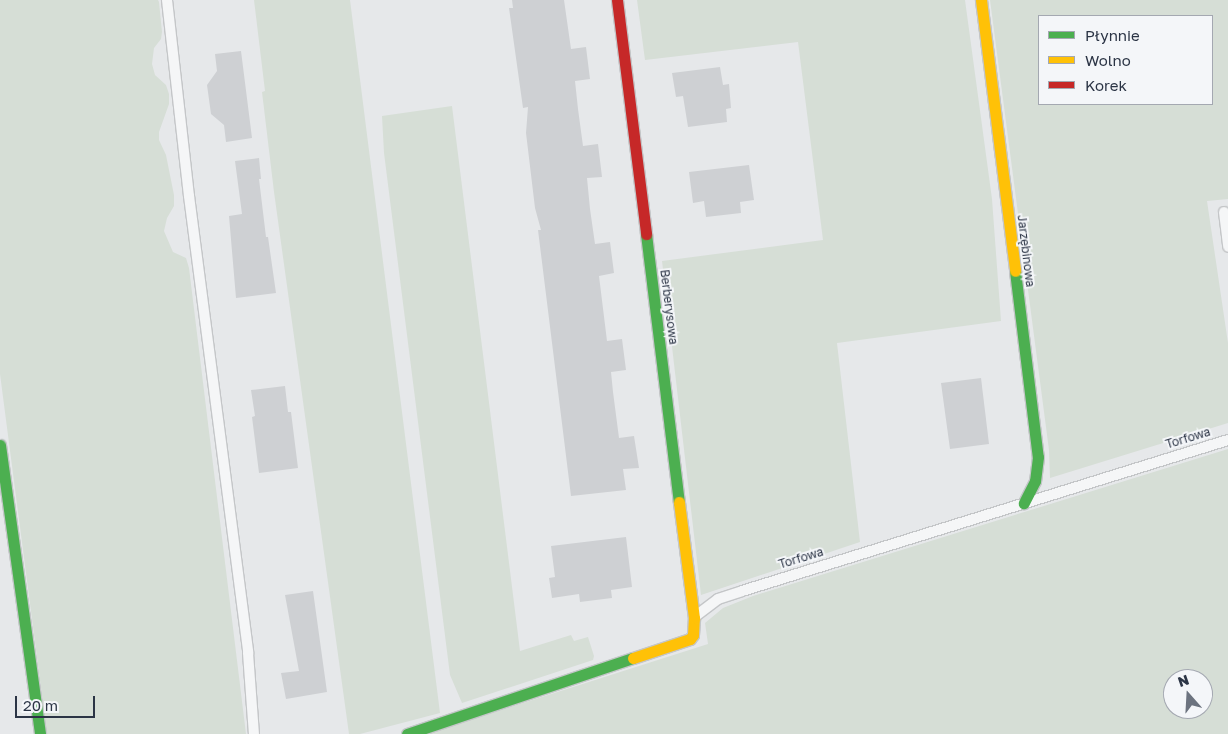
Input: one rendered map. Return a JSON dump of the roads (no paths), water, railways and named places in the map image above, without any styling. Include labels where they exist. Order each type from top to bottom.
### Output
[{"type":"street","name":"Berberysowa","points":[[618,0],[694,618]]},
{"type":"street","name":"Jarzębinowa","points":[[981,0],[1038,457],[1035,481],[1024,503]]},
{"type":"street","points":[[0,445],[40,734]]},
{"type":"street","points":[[407,734],[690,639],[693,635],[694,618]]},
{"type":"lane","points":[[167,0],[189,196],[248,653],[254,734]]},
{"type":"lane","points":[[1224,212],[1228,247]]},
{"type":"lane","name":"Torfowa","points":[[694,618],[710,604],[726,596],[1228,440]]}]
